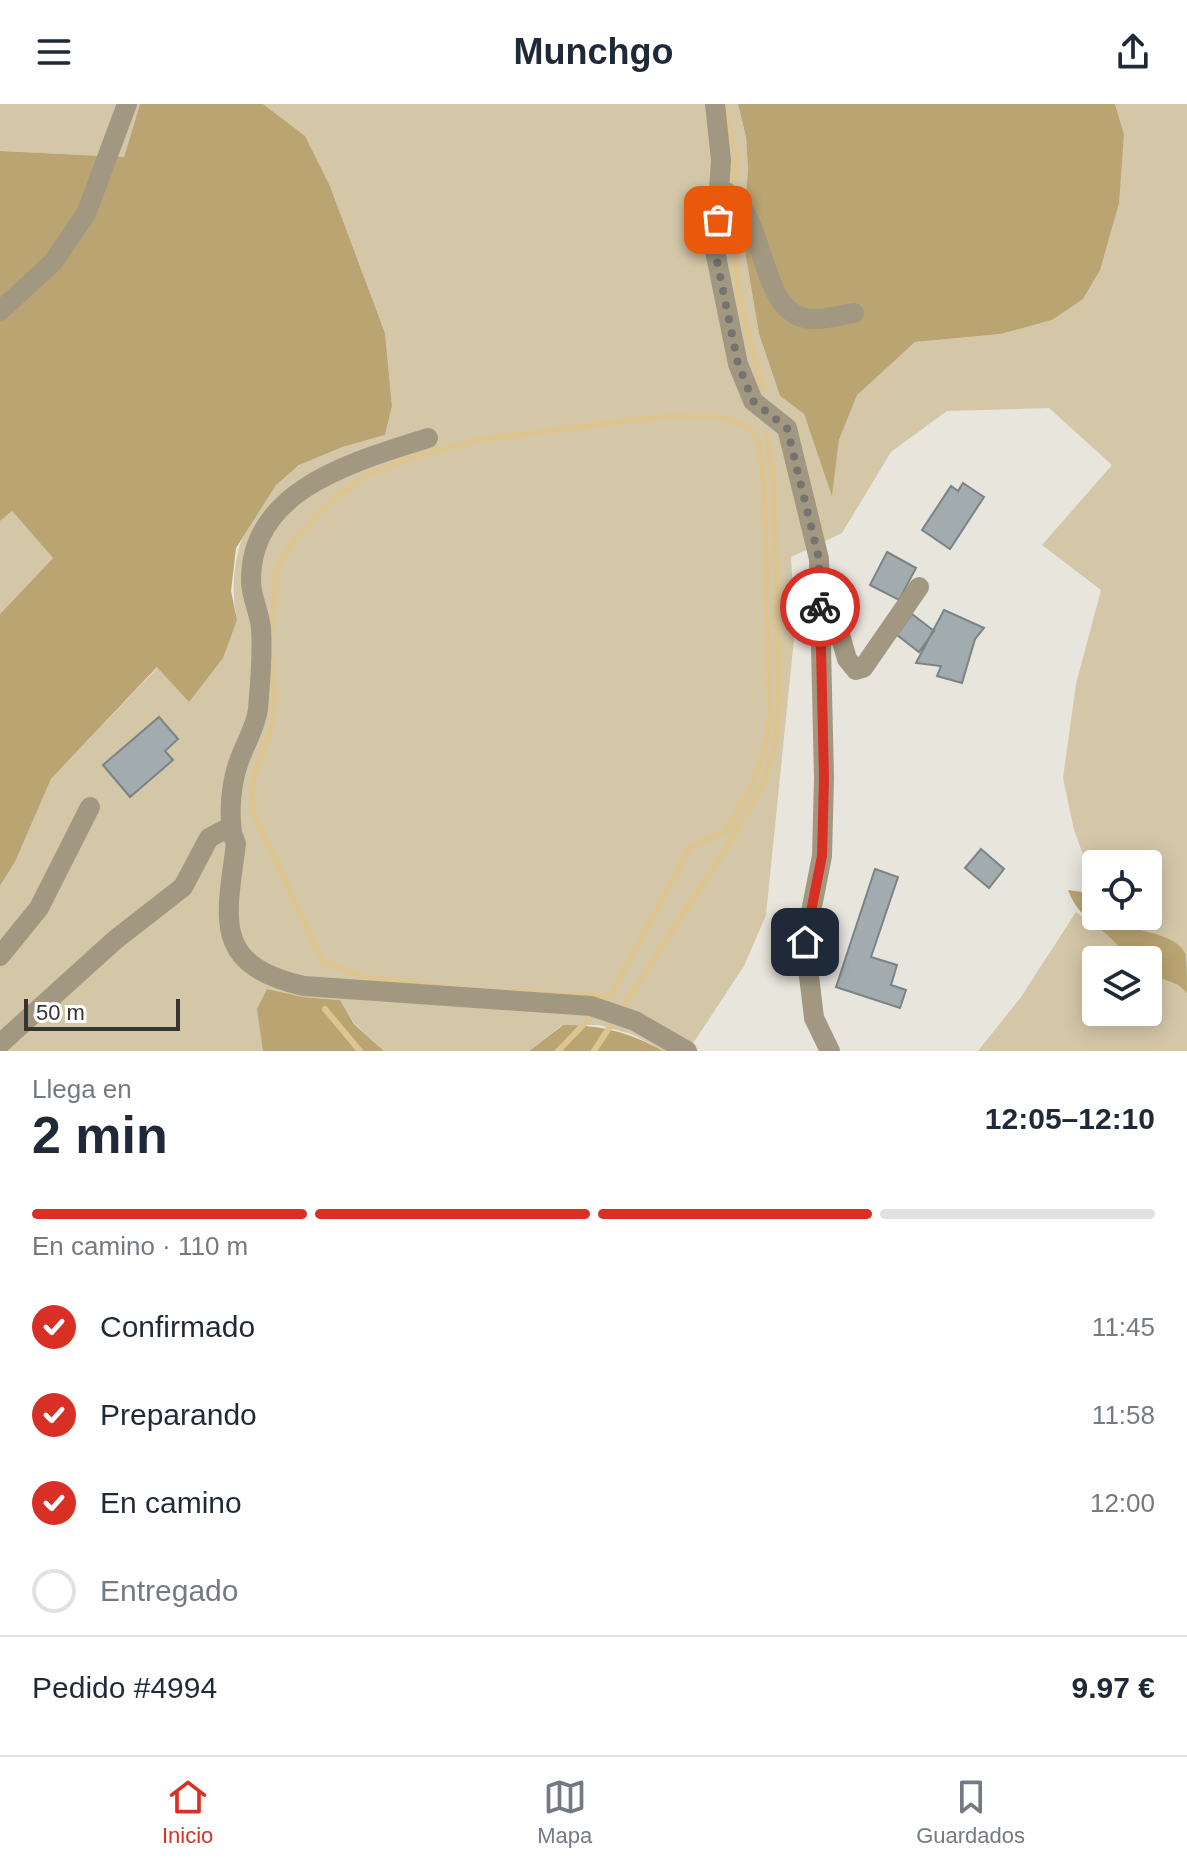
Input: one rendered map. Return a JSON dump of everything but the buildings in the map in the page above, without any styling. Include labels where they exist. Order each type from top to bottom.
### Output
[{"type":"street","points":[[0,311],[53,262],[86,214],[127,104]]},
{"type":"street","points":[[715,104],[725,190],[715,251],[738,364],[753,401],[787,428],[847,659],[856,670],[863,668],[919,587]]},
{"type":"street","points":[[725,190],[745,205],[772,285],[785,305],[809,320],[854,313]]},
{"type":"street","points":[[428,438],[357,461],[308,485],[272,518],[254,553],[251,583],[261,627],[261,664],[257,716],[238,764],[229,810],[236,844],[226,916],[232,942],[251,964],[277,980],[352,990],[591,1006],[635,1021],[687,1051]]},
{"type":"street","points":[[819,559],[824,778],[822,856],[805,942],[814,1018],[830,1051]]},
{"type":"street","points":[[0,956],[39,908],[90,807]]},
{"type":"street","points":[[0,1044],[115,940],[183,887],[216,832],[232,833]]},
{"type":"shaded area","points":[[0,104],[140,104],[124,157],[0,151]]},
{"type":"shaded area","points":[[140,104],[263,104],[305,136],[330,186],[385,333],[392,406],[385,435],[342,447],[299,465],[276,485],[236,548],[231,591],[237,620],[223,658],[189,702],[157,667],[51,779],[15,862],[0,886],[0,614],[53,558],[12,511],[0,521],[0,151],[124,157]]},
{"type":"shaded area","points":[[263,104],[738,104],[746,137],[748,170],[742,233],[759,334],[780,396],[804,414],[832,493],[839,440],[857,394],[915,342],[1001,334],[1052,320],[1124,134],[1115,104],[1187,104],[1187,956],[1170,943],[1136,930],[1162,930],[1162,850],[1082,852],[1063,778],[1076,684],[1101,590],[1042,545],[1112,465],[1049,408],[947,411],[891,452],[842,533],[791,557],[795,629],[766,915],[744,966],[688,1051],[663,1051],[634,1035],[599,1025],[562,1025],[529,1051],[384,1051],[354,1023],[340,1000],[303,997],[267,989],[263,1051],[0,1051],[0,886],[15,862],[51,779],[158,667],[189,701],[237,620],[234,576],[237,555],[252,516],[264,498],[279,481],[307,461],[340,447],[385,435],[392,406],[385,333],[330,186],[305,137]]},
{"type":"shaded area","points":[[738,104],[1115,104],[1124,134],[1119,203],[1100,270],[1083,299],[1052,320],[1001,334],[915,342],[857,395],[839,440],[832,496],[804,414],[780,396],[759,334],[742,233],[748,170],[746,137]]},
{"type":"shaded area","points":[[11,510],[53,558],[0,614],[0,521]]},
{"type":"shaded area","points":[[1068,890],[1082,892],[1082,913],[1081,912]]},
{"type":"shaded area","points":[[1076,912],[1082,916],[1082,930],[1102,930],[1117,940],[1120,946],[1082,946],[1082,1026],[1162,1026],[1162,979],[1178,985],[1187,993],[1187,1051],[978,1051],[1021,997]]},
{"type":"shaded area","points":[[1101,930],[1141,930],[1173,941],[1186,955],[1187,993],[1178,985],[1162,979],[1162,946],[1118,946]]},
{"type":"shaded area","points":[[267,989],[303,997],[340,1000],[354,1024],[384,1051],[263,1051],[257,1009]]},
{"type":"shaded area","points":[[563,1025],[614,1031],[663,1051],[529,1051]]},
{"type":"waterway","points":[[724,104],[736,154],[734,191]]},
{"type":"waterway","points":[[733,206],[734,253],[740,299],[763,389]]},
{"type":"waterway","points":[[271,633],[277,568],[294,540],[330,502],[364,476],[413,457],[477,440],[667,416],[724,417],[750,428],[758,440],[764,486],[770,718],[763,756],[750,789],[725,832],[690,847],[610,997],[558,1051]]},
{"type":"waterway","points":[[594,1051],[725,850],[763,784],[775,746],[779,701],[774,487],[767,435]]},
{"type":"waterway","points":[[271,656],[275,697],[271,729],[253,778],[252,810],[323,962],[363,977],[435,985]]},
{"type":"waterway","points":[[510,991],[610,997]]},
{"type":"waterway","points":[[325,1009],[360,1051]]},
{"type":"way so far","points":[[718,220],[715,251],[738,364],[753,401],[787,428],[819,559],[820,607]]},
{"type":"route","points":[[805,942],[822,856],[824,778],[820,607]]}]
